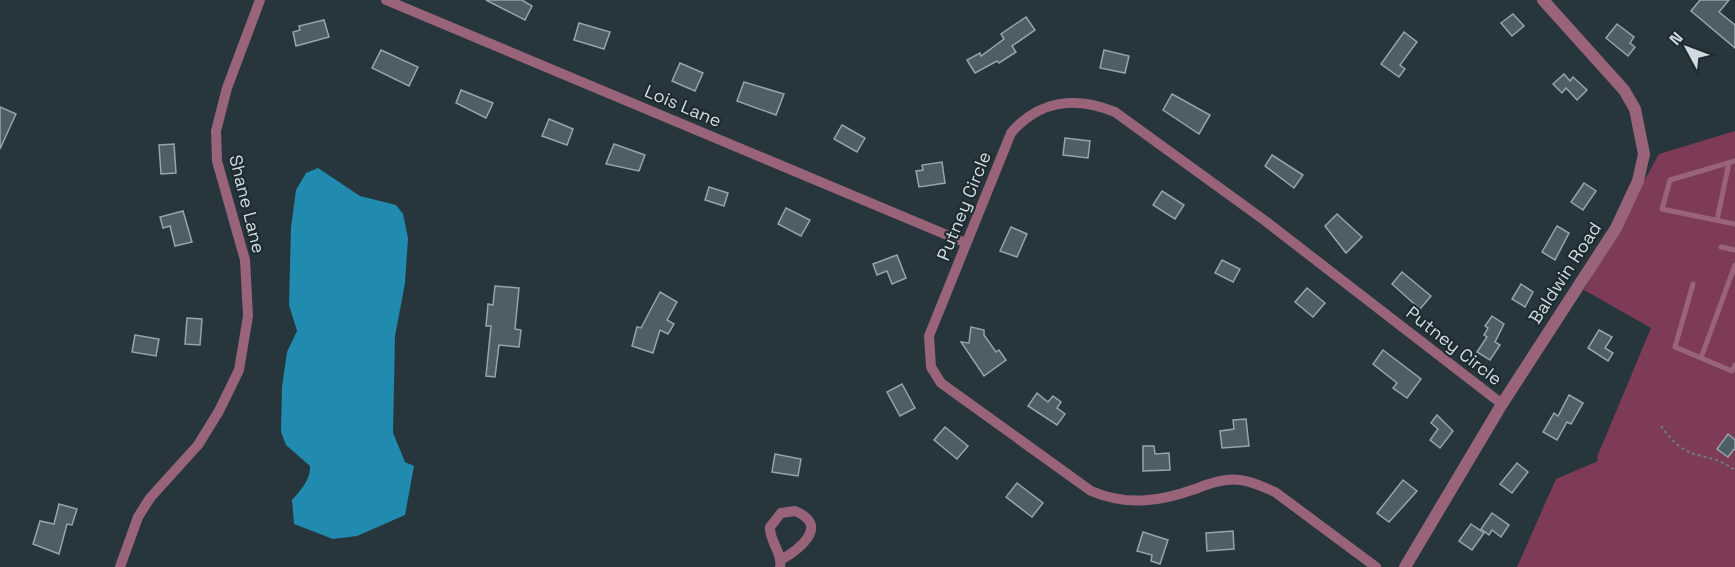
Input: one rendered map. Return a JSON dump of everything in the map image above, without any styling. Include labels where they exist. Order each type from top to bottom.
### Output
[{"type":"street","name":"Shane Lane","points":[[120,567],[138,517],[150,498],[198,445],[219,411],[239,370],[249,316],[245,260],[217,161],[216,131],[227,88],[260,0]]},
{"type":"street","name":"Lois Lane","points":[[386,0],[966,243]]},
{"type":"street","name":"Baldwin Road","points":[[1405,567],[1502,404],[1616,228],[1638,181],[1644,154],[1635,109],[1624,90],[1546,1]]},
{"type":"street","name":"Putney Circle","points":[[1376,567],[1275,492],[1257,483],[1239,479],[1221,480],[1171,498],[1149,502],[1111,499],[1091,491],[951,392],[931,367],[929,336],[1011,133],[1021,122],[1043,107],[1058,103],[1102,107],[1115,112],[1264,220],[1502,404]]},
{"type":"street","points":[[795,511],[809,523],[809,537],[804,545],[781,564],[770,527],[781,513],[795,511]]},
{"type":"lane","points":[[1717,220],[1732,162]]},
{"type":"lane","points":[[1732,162],[1670,180],[1662,209],[1735,224]]},
{"type":"lane","points":[[1721,247],[1735,250]]},
{"type":"lane","points":[[1701,358],[1735,265]]},
{"type":"lane","points":[[1693,284],[1675,347],[1732,372],[1735,365]]},
{"type":"path","points":[[1661,426],[1683,451],[1720,461],[1735,470]]},
{"type":"shaded area","points":[[1735,131],[1735,567],[1517,567],[1556,479],[1598,461],[1597,457],[1651,328],[1584,290],[1659,154]]},
{"type":"water","points":[[318,168],[360,196],[396,205],[403,214],[408,238],[405,283],[395,336],[393,433],[405,462],[414,466],[405,515],[357,536],[333,539],[294,524],[292,500],[307,480],[310,466],[286,445],[281,432],[282,387],[287,352],[297,331],[289,305],[291,227],[296,190],[306,173]]},
{"type":"building","points":[[486,0],[522,0],[532,6],[525,20]]},
{"type":"building","points":[[1700,0],[1729,0],[1719,12],[1735,25],[1735,48],[1691,11]]},
{"type":"building","points":[[1513,14],[1524,26],[1512,36],[1501,23]]},
{"type":"building","points":[[1026,17],[1035,30],[1012,46],[1016,52],[999,63],[997,61],[975,73],[967,60],[980,53],[981,56],[1004,39],[1001,34]]},
{"type":"building","points":[[324,20],[329,37],[296,46],[293,32],[300,30],[299,26]]},
{"type":"building","points":[[579,23],[610,32],[604,49],[574,40]]},
{"type":"building","points":[[1617,24],[1634,37],[1630,43],[1635,47],[1628,56],[1606,38]]},
{"type":"building","points":[[1404,32],[1417,42],[1400,65],[1405,69],[1399,77],[1381,64]]},
{"type":"building","points":[[381,50],[418,67],[409,86],[372,68]]},
{"type":"building","points":[[1104,50],[1129,56],[1125,73],[1100,68]]},
{"type":"building","points":[[680,63],[703,73],[695,91],[672,81]]},
{"type":"building","points":[[1564,74],[1570,81],[1573,77],[1587,90],[1577,100],[1566,88],[1562,93],[1553,84]]},
{"type":"building","points":[[744,82],[784,94],[776,115],[737,101]]},
{"type":"building","points":[[461,90],[493,103],[486,118],[456,103]]},
{"type":"building","points":[[1172,94],[1210,115],[1199,134],[1163,110]]},
{"type":"building","points":[[0,107],[16,114],[0,149]]},
{"type":"building","points":[[549,119],[573,129],[567,145],[542,136]]},
{"type":"building","points":[[842,125],[865,138],[857,152],[834,139]]},
{"type":"building","points":[[1065,138],[1090,141],[1088,158],[1063,155]]},
{"type":"building","points":[[174,144],[176,173],[161,174],[159,145]]},
{"type":"building","points":[[614,144],[645,155],[639,171],[606,164]]},
{"type":"building","points":[[1272,155],[1303,175],[1294,188],[1265,166]]},
{"type":"building","points":[[942,162],[945,183],[919,187],[916,171],[923,170],[922,165]]},
{"type":"building","points":[[1584,183],[1596,191],[1583,210],[1571,202]]},
{"type":"building","points":[[709,187],[728,193],[724,206],[705,200]]},
{"type":"building","points":[[1162,191],[1184,205],[1175,219],[1153,205]]},
{"type":"building","points":[[786,208],[810,220],[801,236],[778,224]]},
{"type":"building","points":[[183,211],[192,242],[175,246],[170,226],[163,228],[160,217]]},
{"type":"building","points":[[1337,214],[1362,237],[1346,253],[1325,226]]},
{"type":"building","points":[[1557,226],[1569,233],[1555,260],[1542,252]]},
{"type":"building","points":[[1011,227],[1027,234],[1017,257],[1000,251]]},
{"type":"building","points":[[897,255],[906,278],[892,284],[887,271],[877,275],[873,264]]},
{"type":"building","points":[[1222,260],[1240,269],[1233,282],[1215,273]]},
{"type":"building","points":[[1402,272],[1431,296],[1420,309],[1392,284]]},
{"type":"building","points":[[1521,284],[1533,292],[1525,307],[1512,299]]},
{"type":"building","points":[[495,286],[519,288],[515,329],[521,330],[519,347],[499,345],[495,377],[486,376],[491,326],[486,326],[488,304],[493,305]]},
{"type":"building","points":[[1307,288],[1325,303],[1313,317],[1295,302]]},
{"type":"building","points":[[660,292],[677,302],[667,320],[674,324],[668,334],[660,330],[653,353],[632,346],[637,327],[641,328]]},
{"type":"building","points":[[1492,316],[1504,324],[1495,342],[1500,345],[1490,360],[1477,352],[1487,337],[1484,335],[1488,328],[1485,326]]},
{"type":"building","points":[[187,318],[202,319],[200,345],[185,344]]},
{"type":"building","points":[[971,327],[984,330],[984,335],[996,352],[999,350],[1006,360],[984,376],[961,342],[969,343]]},
{"type":"building","points":[[1599,330],[1612,337],[1605,348],[1613,353],[1608,361],[1588,348]]},
{"type":"building","points":[[135,335],[159,339],[156,356],[132,352]]},
{"type":"building","points":[[1383,350],[1421,379],[1407,398],[1393,388],[1397,383],[1373,364]]},
{"type":"building","points":[[902,384],[915,408],[900,416],[887,392]]},
{"type":"building","points":[[1037,393],[1048,402],[1053,396],[1061,402],[1057,408],[1065,414],[1057,425],[1028,406]]},
{"type":"building","points":[[1569,395],[1583,403],[1571,424],[1567,422],[1557,440],[1543,432],[1554,413],[1558,416]]},
{"type":"building","points":[[1437,415],[1453,431],[1440,448],[1430,440],[1438,429],[1431,423]]},
{"type":"building","points":[[1246,419],[1249,446],[1222,448],[1220,431],[1234,429],[1233,420]]},
{"type":"building","points":[[945,427],[968,446],[957,459],[934,440]]},
{"type":"building","points":[[1728,434],[1735,440],[1735,448],[1728,457],[1717,449]]},
{"type":"building","points":[[1143,446],[1154,446],[1155,454],[1169,453],[1170,470],[1143,471]]},
{"type":"building","points":[[775,454],[801,459],[798,476],[772,472]]},
{"type":"building","points":[[1517,463],[1528,472],[1512,493],[1500,484]]},
{"type":"building","points":[[1403,480],[1417,491],[1389,522],[1377,513]]},
{"type":"building","points":[[1017,483],[1043,503],[1032,517],[1006,497]]},
{"type":"building","points":[[59,504],[77,509],[72,525],[67,524],[59,554],[33,544],[40,521],[54,524]]},
{"type":"building","points":[[1492,513],[1509,525],[1501,537],[1492,530],[1489,535],[1481,529]]},
{"type":"building","points":[[1471,524],[1484,533],[1472,550],[1459,541]]},
{"type":"building","points":[[1233,531],[1234,549],[1207,551],[1206,533]]},
{"type":"building","points":[[1143,532],[1168,540],[1160,564],[1151,561],[1152,555],[1137,551]]}]
